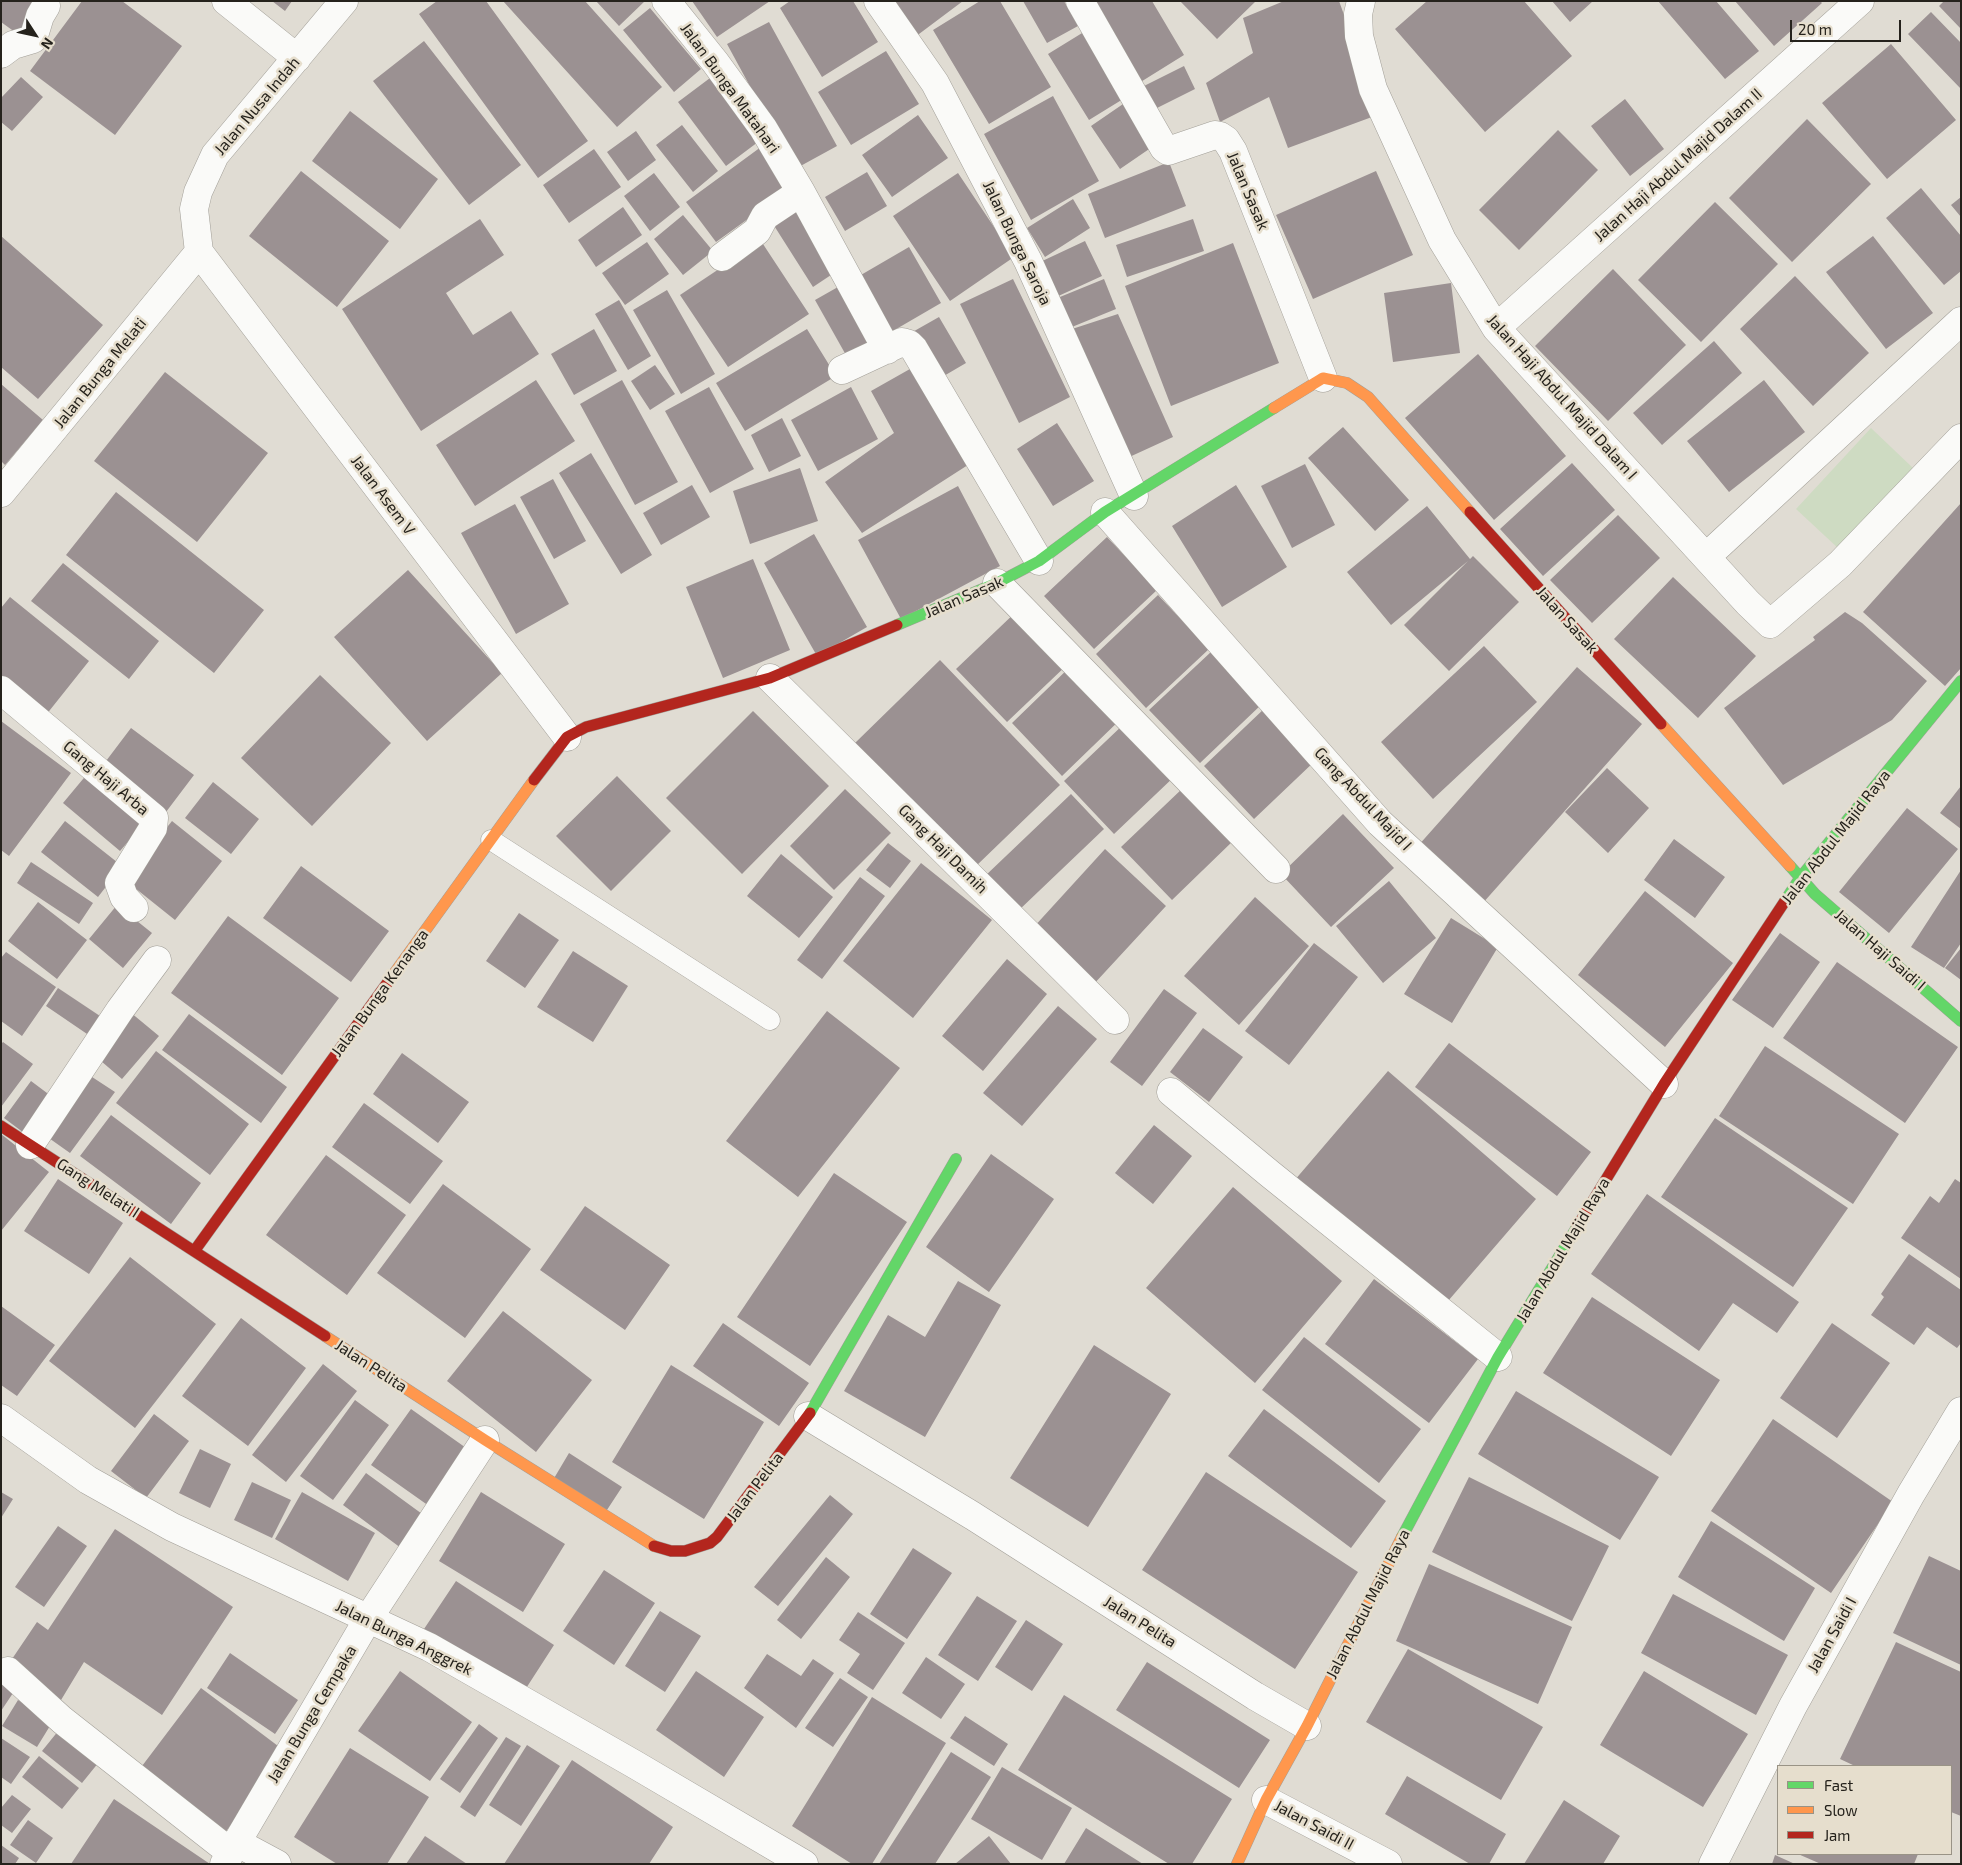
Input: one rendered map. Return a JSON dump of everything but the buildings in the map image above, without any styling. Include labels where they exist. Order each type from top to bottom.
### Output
[{"type":"street","points":[[226,1],[297,58]]},
{"type":"street","name":"Jalan Nusa Indah","points":[[199,252],[194,209],[198,192],[215,155],[344,1]]},
{"type":"street","name":"Jalan Bunga Matahari","points":[[666,1],[715,62],[764,128],[887,350]]},
{"type":"street","name":"Jalan Bunga Saroja","points":[[878,1],[935,83],[1028,261],[1134,496]]},
{"type":"street","name":"Jalan Sasak","points":[[1080,1],[1164,148],[1171,150],[1215,135],[1226,140],[1233,151],[1323,378]]},
{"type":"street","name":"Jalan Haji Abdul Majid Dalam I","points":[[1361,1],[1358,14],[1359,36],[1373,90],[1442,240],[1496,328],[1748,603],[1770,624],[1840,564],[1961,438]]},
{"type":"street","name":"Jalan Haji Abdul Majid Dalam II","points":[[1496,328],[1860,1]]},
{"type":"street","points":[[1,54],[13,45],[33,39],[40,16],[46,6]]},
{"type":"street","points":[[722,257],[757,231],[764,216],[801,192]]},
{"type":"street","name":"Jalan Bunga Melati","points":[[1,493],[199,252]]},
{"type":"street","name":"Jalan Asem V","points":[[199,252],[567,737]]},
{"type":"street","points":[[1706,557],[1961,321]]},
{"type":"street","points":[[842,370],[902,342],[914,348],[1039,561]]},
{"type":"street","name":"Jalan Sasak","points":[[567,737],[586,727],[770,678],[997,584],[1039,561],[1105,512],[1134,496],[1323,378],[1347,383],[1368,397],[1417,450],[1512,560],[1800,878]]},
{"type":"street","name":"Gang Abdul Majid I","points":[[1105,512],[1380,823],[1664,1084]]},
{"type":"street","points":[[997,584],[1276,869]]},
{"type":"street","name":"Gang Haji Damih","points":[[770,678],[1115,1020]]},
{"type":"street","name":"Jalan Abdul Majid Raya","points":[[1237,1864],[1266,1800],[1306,1726],[1414,1512],[1498,1357],[1664,1084],[1800,878],[1961,681]]},
{"type":"street","name":"Gang Haji Arba","points":[[1,690],[154,818],[154,828],[119,883],[124,897],[134,908]]},
{"type":"street","name":"Jalan Bunga Kenanga","points":[[195,1250],[557,748],[567,737]]},
{"type":"street","name":"Jalan Haji Saidi I","points":[[1800,878],[1815,894],[1961,1021]]},
{"type":"street","points":[[30,1145],[120,1010],[157,960]]},
{"type":"street","points":[[1171,1092],[1498,1357]]},
{"type":"street","name":"Gang Melati I","points":[[1,1126],[195,1250]]},
{"type":"street","points":[[808,1416],[956,1160]]},
{"type":"street","name":"Jalan Pelita","points":[[195,1250],[485,1440],[656,1547],[671,1551],[685,1551],[710,1543],[717,1537],[808,1416],[974,1516],[1255,1696],[1306,1726]]},
{"type":"street","name":"Jalan Saidi I","points":[[1713,1864],[1793,1706],[1911,1494],[1961,1411]]},
{"type":"street","name":"Jalan Bunga Anggrek","points":[[1,1418],[88,1480],[172,1527],[429,1647],[804,1864]]},
{"type":"street","name":"Jalan Bunga Cempaka","points":[[230,1853],[368,1619],[485,1440]]},
{"type":"street","points":[[8,1671],[62,1720],[230,1853],[277,1864]]},
{"type":"street","name":"Jalan Saidi II","points":[[1266,1800],[1388,1864]]},
{"type":"lane","points":[[491,840],[770,1020]]},
{"type":"green space","points":[[1871,428],[1913,468],[1839,549],[1796,509]]},
{"type":"traffic: fast","points":[[897,625],[997,583],[1039,561],[1105,512],[1274,408]]},
{"type":"traffic: fast","points":[[1785,901],[1800,878],[1961,681]]},
{"type":"traffic: fast","points":[[1790,866],[1815,894],[1961,1021]]},
{"type":"traffic: fast","points":[[810,1413],[956,1159]]},
{"type":"traffic: fast","points":[[1402,1537],[1498,1357],[1577,1227]]},
{"type":"traffic: slow","points":[[1274,408],[1323,378],[1347,383],[1368,397],[1470,512]]},
{"type":"traffic: slow","points":[[1661,724],[1790,866]]},
{"type":"traffic: slow","points":[[388,982],[534,780]]},
{"type":"traffic: slow","points":[[325,1336],[485,1440],[654,1546]]},
{"type":"traffic: slow","points":[[1237,1864],[1266,1800],[1307,1726],[1402,1537]]},
{"type":"traffic: jam","points":[[1470,512],[1661,724]]},
{"type":"traffic: jam","points":[[534,780],[567,737],[586,727],[770,678],[897,625]]},
{"type":"traffic: jam","points":[[1577,1227],[1664,1084],[1785,901]]},
{"type":"traffic: jam","points":[[195,1250],[388,982]]},
{"type":"traffic: jam","points":[[1,1126],[325,1336]]},
{"type":"traffic: jam","points":[[654,1546],[671,1551],[685,1551],[710,1543],[717,1537],[810,1413]]}]
